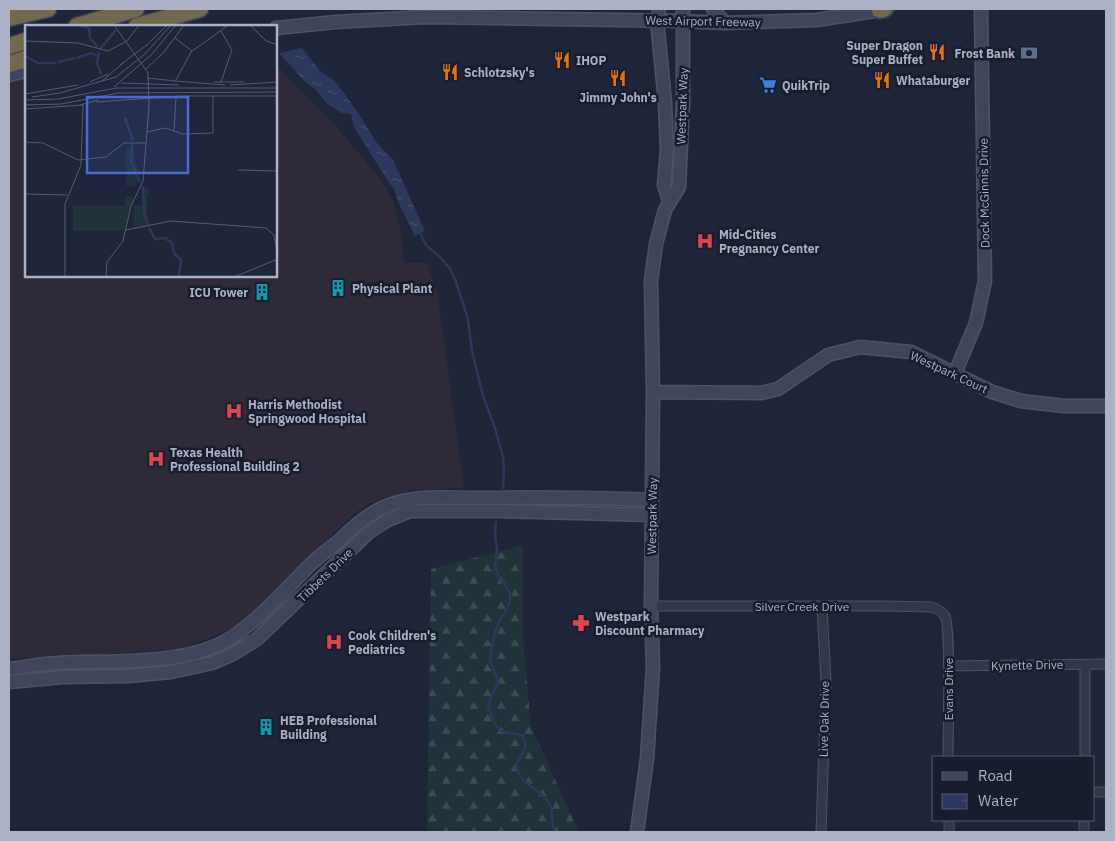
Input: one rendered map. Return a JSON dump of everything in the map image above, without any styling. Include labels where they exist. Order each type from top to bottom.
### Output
[{"type":"highway","points":[[9,18],[48,9]]},
{"type":"highway","points":[[80,25],[136,9]]},
{"type":"highway","points":[[141,25],[200,9]]},
{"type":"highway","points":[[9,46],[25,41]]},
{"type":"highway","points":[[9,64],[25,59]]},
{"type":"street","points":[[713,9],[724,23]]},
{"type":"street","name":"West Airport Freeway","points":[[278,28],[336,22],[424,17],[658,14],[683,15],[724,23],[817,20],[884,9]]},
{"type":"street","name":"Dock McGinnis Drive","points":[[955,373],[976,324],[986,281],[981,9]]},
{"type":"street","name":"Westpark Way","points":[[658,14],[667,150],[664,185],[669,201]]},
{"type":"street","name":"Westpark Way","points":[[637,832],[647,760],[653,667],[651,606],[653,392],[651,281],[656,244],[665,210],[679,187],[683,101],[683,15]]},
{"type":"street","points":[[9,75],[25,70]]},
{"type":"street","name":"Westpark Court","points":[[653,392],[761,393],[778,389],[828,355],[860,347],[911,352],[992,392],[1021,401],[1064,406],[1106,406]]},
{"type":"street","name":"Tibbets Drive","points":[[9,682],[171,672],[212,663],[233,654],[256,639],[369,532],[388,520],[410,511],[436,504],[543,497],[652,500]]},
{"type":"street","name":"Tibbets Drive","points":[[9,669],[58,663],[158,658],[212,647],[238,633],[281,596],[311,563],[355,525],[372,513],[414,498],[436,504],[651,515]]},
{"type":"street","points":[[344,536],[354,546]]},
{"type":"street","name":"Silver Creek Drive","points":[[651,606],[932,608],[939,610],[946,620]]},
{"type":"street","name":"Live Oak Drive","points":[[821,832],[826,682],[822,606]]},
{"type":"street","points":[[254,619],[266,630]]},
{"type":"street","name":"Evans Drive","points":[[946,620],[948,756]]},
{"type":"street","points":[[212,647],[212,663]]},
{"type":"street","points":[[84,663],[85,677]]},
{"type":"street","points":[[1085,664],[1085,756]]},
{"type":"street","name":"Kynette Drive","points":[[948,666],[1106,664]]},
{"type":"shaded area","points":[[278,66],[340,131],[382,181],[394,204],[401,232],[404,263],[427,263],[438,297],[464,488],[412,490],[366,505],[349,518],[260,607],[239,624],[186,647],[171,650],[9,659],[9,82],[25,78],[25,278],[278,278]]},
{"type":"green space","points":[[523,545],[523,637],[531,727],[579,832],[427,832],[431,569]]},
{"type":"water","points":[[302,48],[320,71],[335,81],[359,114],[376,142],[393,160],[425,231],[415,236],[394,189],[354,127],[351,114],[342,113],[326,103],[315,89],[304,81],[279,53]]},
{"type":"waterway","points":[[419,231],[426,245],[442,259],[455,279],[468,319],[472,351],[483,396],[503,457],[503,488]]},
{"type":"waterway","points":[[496,522],[497,550],[495,566],[498,575],[510,593],[510,601],[495,632],[490,659],[498,682],[488,705],[493,721],[498,728],[506,733],[523,736],[525,748],[516,766],[522,779],[542,795],[550,805],[555,832]]},
{"type":"place","name":"Super Dragon Super Buffet","points":[[937,52]]},
{"type":"place","name":"Frost Bank","points":[[1029,53]]},
{"type":"place","name":"IHOP","points":[[562,60]]},
{"type":"place","name":"Schlotzsky's","points":[[450,72]]},
{"type":"place","name":"Jimmy John's","points":[[618,78]]},
{"type":"place","name":"Whataburger","points":[[882,80]]},
{"type":"place","name":"QuikTrip","points":[[768,85]]},
{"type":"place","name":"Mid-Cities Pregnancy Center","points":[[705,241]]},
{"type":"place","name":"Physical Plant","points":[[338,288]]},
{"type":"place","name":"ICU Tower","points":[[262,292]]},
{"type":"place","name":"Harris Methodist Springwood Hospital","points":[[234,411]]},
{"type":"place","name":"Texas Health Professional Building 2","points":[[156,459]]},
{"type":"place","name":"Westpark Discount Pharmacy","points":[[581,623]]},
{"type":"place","name":"Cook Children's Pediatrics","points":[[334,642]]},
{"type":"place","name":"HEB Professional Building","points":[[266,727]]}]
